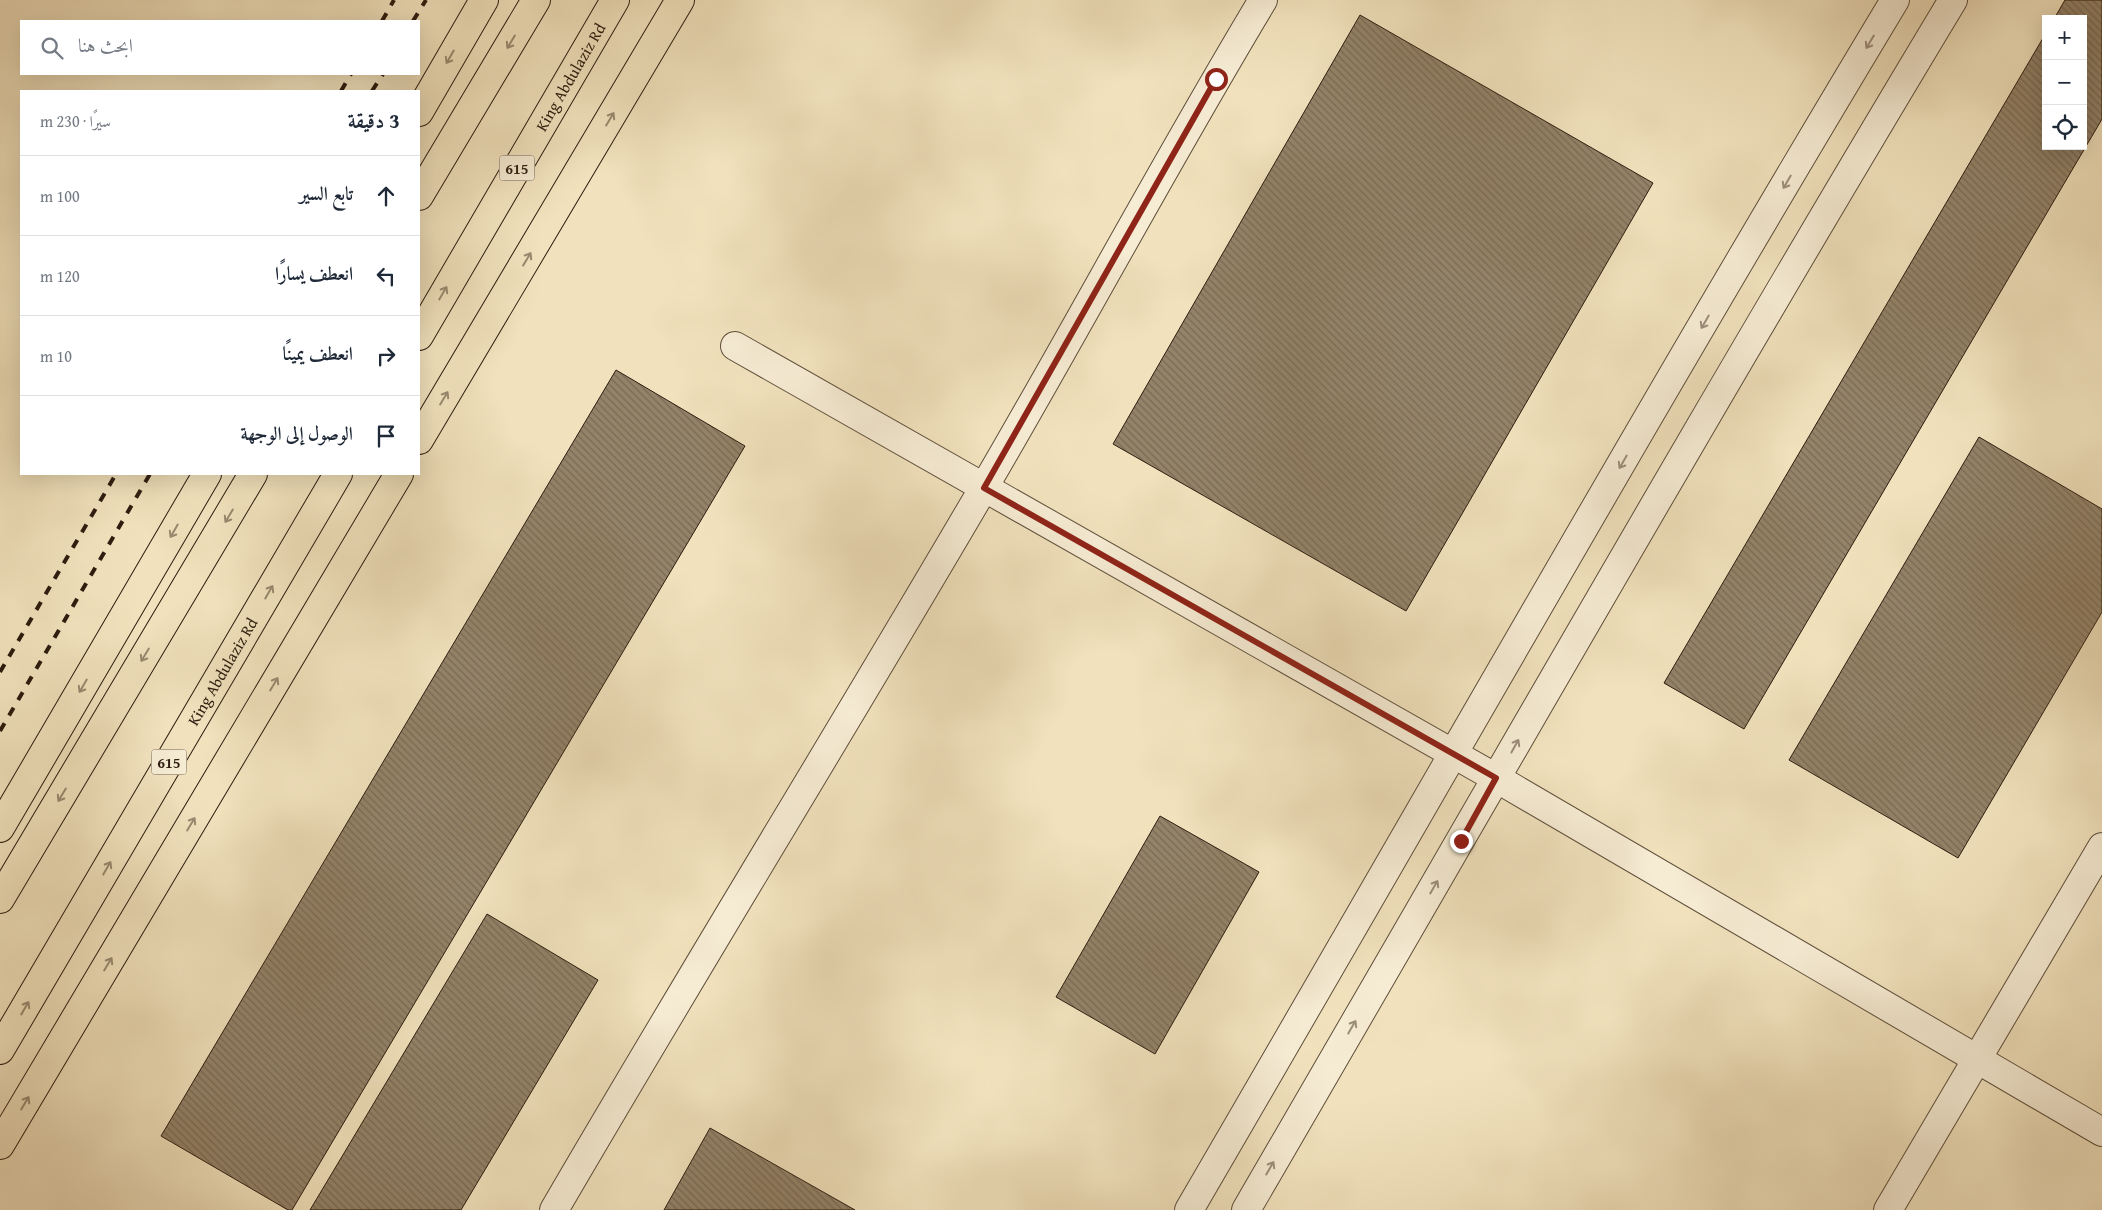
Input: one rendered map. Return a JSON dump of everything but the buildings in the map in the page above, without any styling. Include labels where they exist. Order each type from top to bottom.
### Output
[{"type":"highway","points":[[420,110],[484,0]]},
{"type":"highway","points":[[420,194],[536,0]]},
{"type":"highway","name":"King Abdulaziz Rd","points":[[420,334],[615,0]]},
{"type":"highway","points":[[420,438],[680,0]]},
{"type":"highway","points":[[0,828],[207,475]]},
{"type":"highway","points":[[0,899],[253,475]]},
{"type":"highway","name":"King Abdulaziz Rd","points":[[0,1050],[337,475]]},
{"type":"highway","points":[[0,1145],[398,475]]},
{"type":"street","points":[[554,1210],[984,488],[1206,96],[1263,0]]},
{"type":"street","points":[[1189,1210],[1530,619],[1895,0]]},
{"type":"street","points":[[1246,1210],[1603,592],[1953,0]]},
{"type":"street","points":[[735,346],[1496,778],[2102,1132]]},
{"type":"street","points":[[1888,1210],[2102,848]]},
{"type":"railway","points":[[383,20],[394,0]]},
{"type":"railway","points":[[414,20],[426,0]]},
{"type":"railway","points":[[342,90],[350,75]]},
{"type":"railway","points":[[373,90],[382,75]]},
{"type":"railway","points":[[0,672],[115,475]]},
{"type":"railway","points":[[0,731],[149,475]]},
{"type":"route","points":[[1216,79],[984,488],[1496,778],[1461,841]]}]
